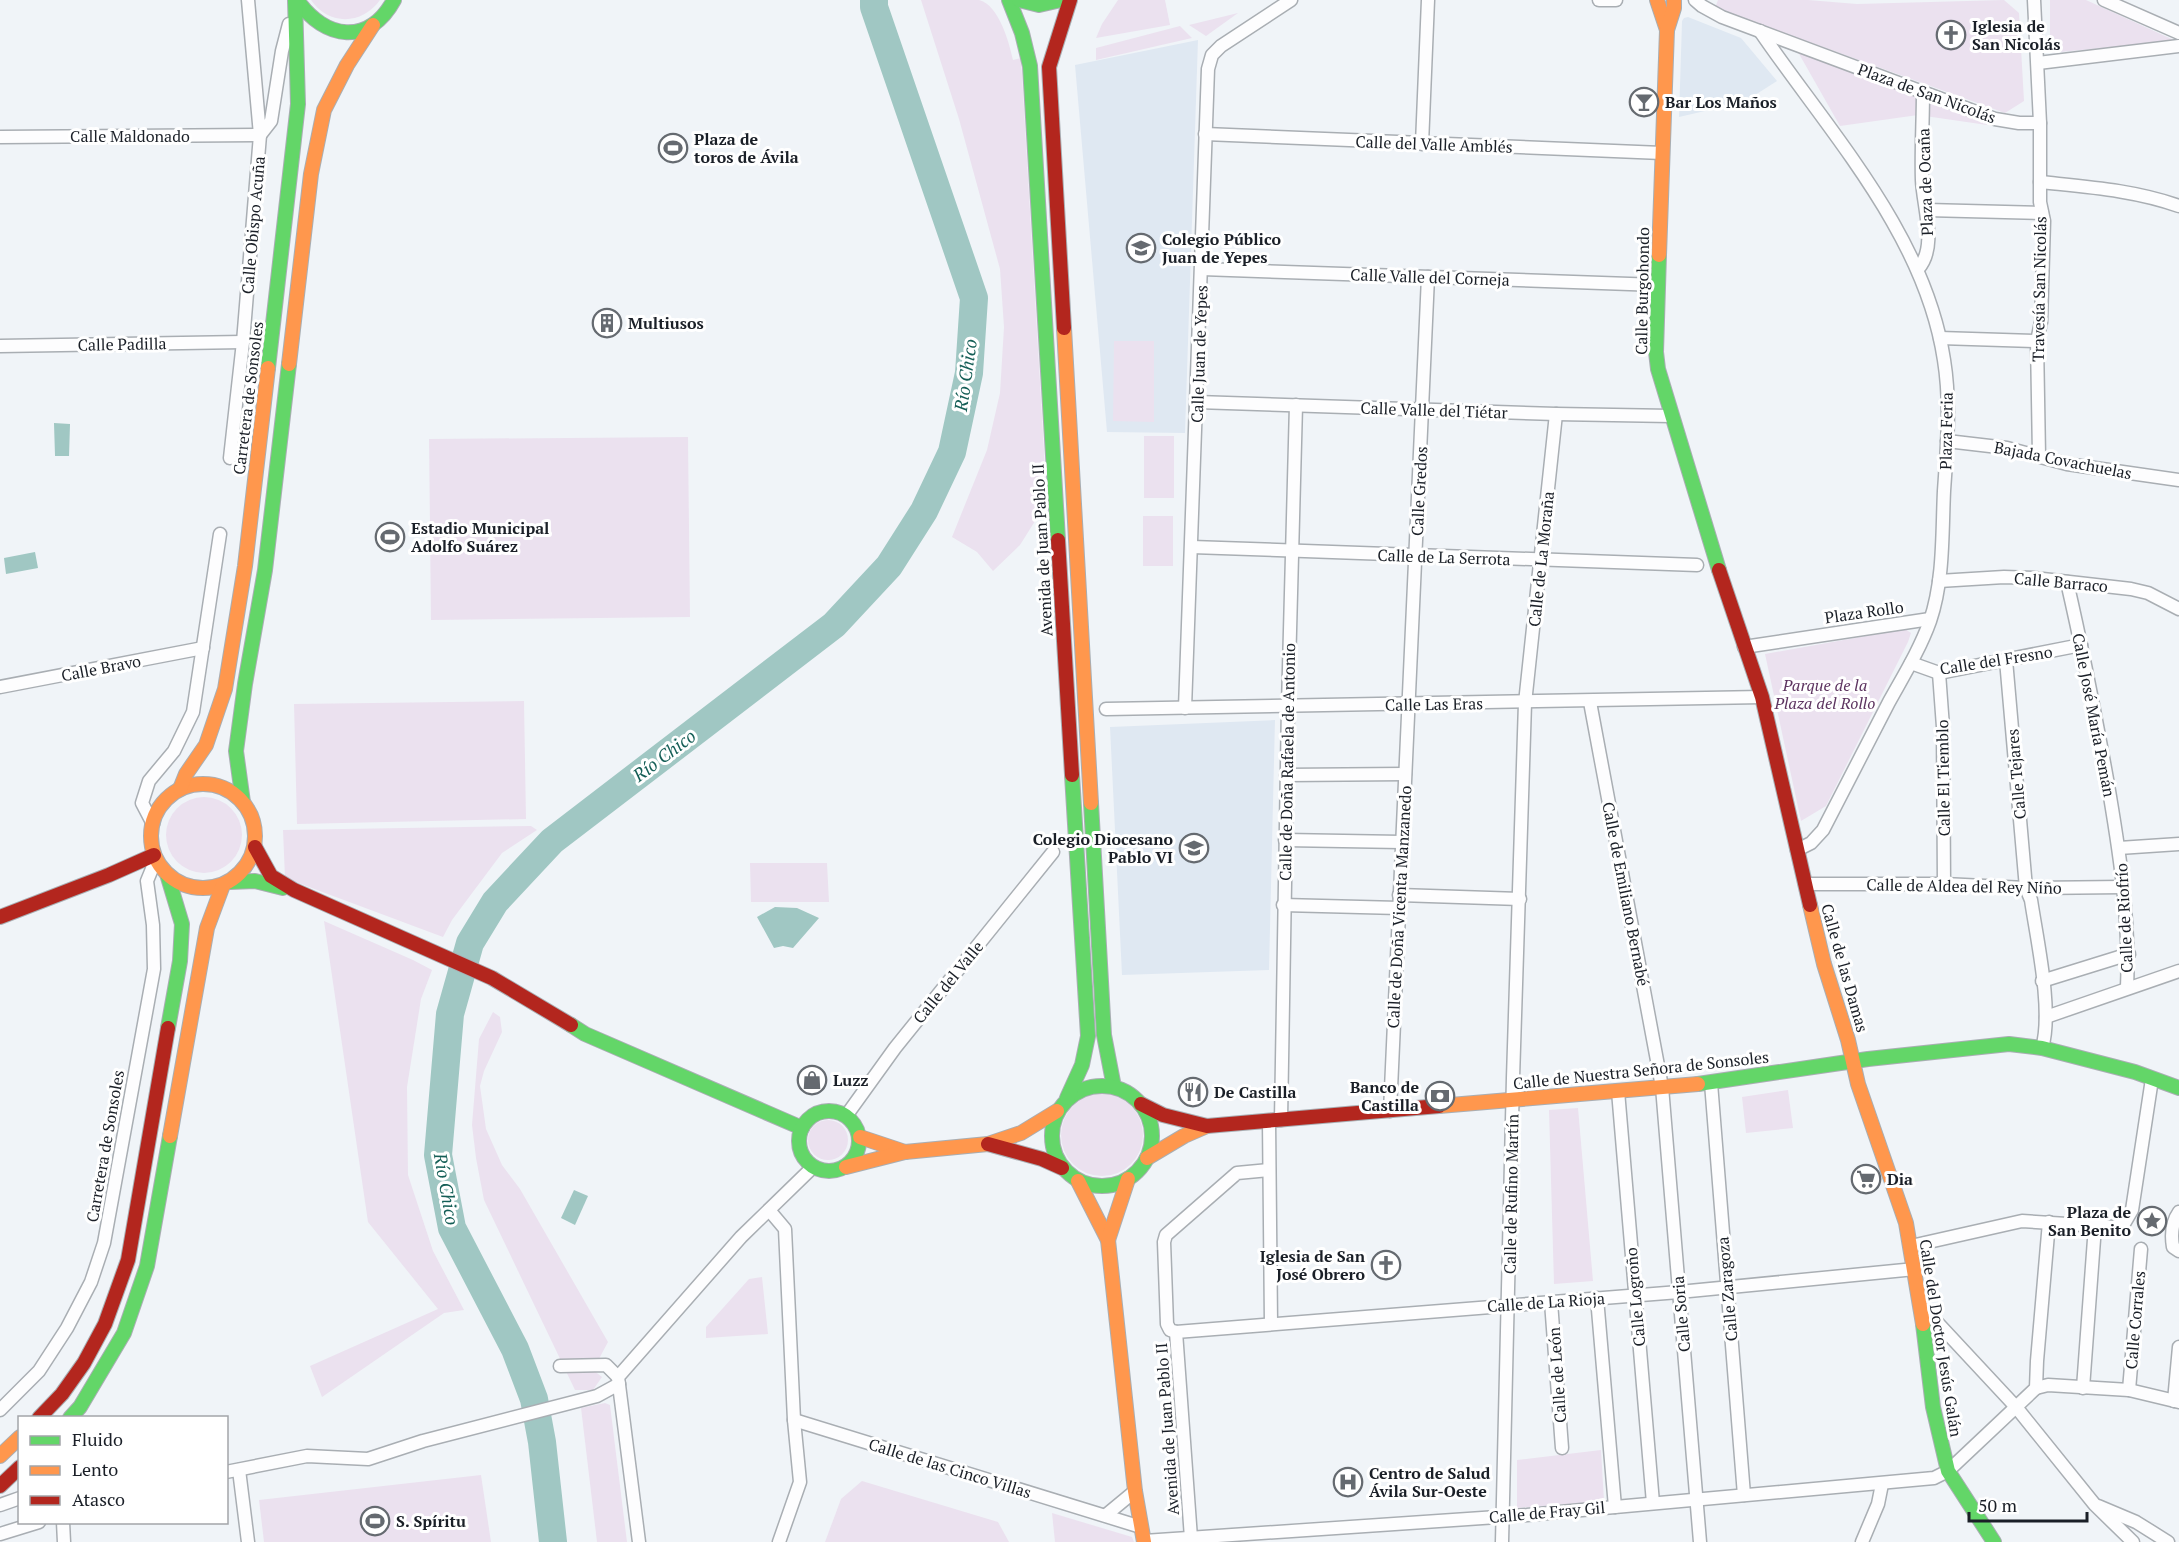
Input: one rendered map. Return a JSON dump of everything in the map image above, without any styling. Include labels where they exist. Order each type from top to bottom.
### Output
[{"type":"main road","points":[[72,1416],[80,1407],[124,1333],[147,1266],[207,928],[227,883],[246,867],[255,847],[254,822],[243,802],[236,752],[245,684],[265,570],[311,174],[324,110],[347,65],[373,26],[393,3],[405,0]]},
{"type":"main road","name":"Avenida de Juan Pablo II","points":[[1009,0],[1022,33],[1030,66],[1088,1036],[1082,1065],[1067,1098]]},
{"type":"main road","points":[[1019,0],[1038,5],[1061,0]]},
{"type":"main road","name":"Avenida de Juan Pablo II","points":[[1070,0],[1049,67],[1104,1023],[1114,1087]]},
{"type":"main road","name":"Calle Burgohondo","points":[[1657,0],[1667,30]]},
{"type":"main road","name":"Calle Burgohondo","points":[[1674,0],[1674,9],[1667,30],[1656,352],[1658,369],[1671,416],[1744,647]]},
{"type":"main road","points":[[296,1],[308,17],[322,27],[339,32],[357,32],[373,26]]},
{"type":"main road","name":"Carretera de Sonsoles","points":[[180,789],[186,774],[206,745],[225,689],[245,566],[298,104],[296,1]]},
{"type":"main road","points":[[1744,647],[1762,698],[1805,884]]},
{"type":"main road","points":[[41,1416],[62,1394],[84,1363],[105,1324],[128,1260],[180,961],[182,924],[167,874],[155,857],[151,839],[153,824],[159,808],[168,797],[180,789],[196,784],[213,784],[230,791],[243,802]]},
{"type":"main road","points":[[255,847],[271,876],[294,890],[492,978],[585,1034],[802,1128]]},
{"type":"main road","points":[[0,917],[155,857]]},
{"type":"main road","points":[[167,874],[184,885],[203,889],[227,883],[255,881],[294,890]]},
{"type":"main road","name":"Calle de las Damas","points":[[1805,884],[1824,964],[1848,1040],[1852,1061]]},
{"type":"main road","name":"Calle de Nuestra Señora de Sonsoles","points":[[1141,1104],[1163,1115],[1207,1126],[1711,1083],[1852,1061],[2009,1044],[2042,1048],[2135,1072],[2179,1088]]},
{"type":"main road","name":"Calle del Doctor Jesús Galán","points":[[1852,1061],[1899,1201],[1911,1246],[1921,1305],[1933,1407],[1948,1471],[1994,1542]]},
{"type":"main road","points":[[988,1144],[1042,1159],[1062,1168],[1078,1181],[1095,1186],[1112,1186],[1128,1179],[1139,1170],[1147,1158],[1152,1140],[1150,1121],[1141,1104],[1129,1093],[1114,1087],[1097,1085],[1081,1089],[1067,1098],[1057,1111],[1051,1130],[1053,1150],[1062,1168]]},
{"type":"main road","points":[[846,1167],[857,1154],[860,1137],[853,1122],[839,1112],[822,1112],[814,1115],[802,1128],[799,1136],[801,1154],[813,1167],[830,1172],[904,1152],[988,1144],[1021,1133],[1057,1111]]},
{"type":"main road","name":"Calle de Nuestra Señora de Sonsoles","points":[[1147,1158],[1184,1136],[1207,1126]]},
{"type":"main road","points":[[860,1137],[904,1152]]},
{"type":"main road","name":"Avenida de Juan Pablo II","points":[[1108,1240],[1128,1179]]},
{"type":"main road","name":"Avenida de Juan Pablo II","points":[[1078,1181],[1108,1240],[1135,1491],[1144,1542]]},
{"type":"main road","points":[[0,1456],[18,1439]]},
{"type":"main road","points":[[0,1486],[18,1469]]},
{"type":"street","name":"Calle Obispo Acuña","points":[[230,458],[243,342],[260,135],[248,0]]},
{"type":"street","name":"Calle Juan de Yepes","points":[[1185,708],[1208,69],[1212,56],[1221,46],[1291,0]]},
{"type":"street","points":[[1422,144],[1428,0]]},
{"type":"street","points":[[1599,0],[1616,0]]},
{"type":"street","name":"Plaza de San Nicolás","points":[[1695,0],[1722,17],[1995,119],[2019,123],[2040,123]]},
{"type":"street","points":[[2034,0],[2040,123]]},
{"type":"street","points":[[2104,0],[2179,33]]},
{"type":"street","name":"Calle Obispo Acuña","points":[[260,135],[271,121],[282,51],[296,1]]},
{"type":"street","name":"Plaza de Ocaña","points":[[1760,31],[1852,159],[1881,204],[1918,269],[1929,296],[1940,338]]},
{"type":"street","points":[[2038,63],[2179,46]]},
{"type":"street","name":"Plaza de Ocaña","points":[[1918,269],[1924,262],[1927,252],[1927,210],[1922,182],[1923,92]]},
{"type":"street","name":"Travesía San Nicolás","points":[[2039,456],[2037,341],[2041,322],[2044,221],[2040,182],[2040,123]]},
{"type":"street","name":"Calle del Valle Amblés","points":[[1205,134],[1662,153]]},
{"type":"street","name":"Calle Maldonado","points":[[0,137],[260,135]]},
{"type":"street","points":[[2040,182],[2116,190],[2152,197],[2179,206]]},
{"type":"street","points":[[1927,210],[2042,213]]},
{"type":"street","name":"Calle Valle del Corneja","points":[[1202,269],[1658,285]]},
{"type":"street","name":"Calle Gredos","points":[[1408,704],[1428,277]]},
{"type":"street","points":[[1940,338],[2037,341]]},
{"type":"street","name":"Plaza Feria","points":[[1930,619],[1939,581],[1947,441],[1946,376],[1940,338]]},
{"type":"street","name":"Calle Padilla","points":[[0,346],[243,342]]},
{"type":"street","name":"Calle Valle del Tiétar","points":[[1197,402],[1671,416]]},
{"type":"street","name":"Calle de Doña Rafaela de Antonio","points":[[1271,1324],[1269,1170],[1275,1121],[1284,905],[1296,405]]},
{"type":"street","name":"Calle de La Moraña","points":[[1526,703],[1556,414]]},
{"type":"street","name":"Bajada Covachuelas","points":[[1947,441],[1998,447],[2077,465],[2179,480]]},
{"type":"street","points":[[153,824],[142,803],[149,781],[174,751],[193,712],[220,534]]},
{"type":"street","name":"Calle de La Serrota","points":[[1192,547],[1697,566]]},
{"type":"street","name":"Calle Barraco","points":[[1939,581],[2004,577],[2131,588],[2148,593],[2179,609]]},
{"type":"street","name":"Calle José María Pemán","points":[[2067,582],[2089,678],[2119,848]]},
{"type":"street","points":[[1797,850],[1811,843],[1823,831],[1911,663],[1930,619]]},
{"type":"street","name":"Plaza Rollo","points":[[1744,647],[1930,619]]},
{"type":"street","name":"Calle del Fresno","points":[[1911,663],[1939,673],[2081,645]]},
{"type":"street","name":"Calle Bravo","points":[[0,687],[203,648]]},
{"type":"street","name":"Calle Tejares","points":[[2006,660],[2026,888],[2031,900],[2046,1017],[2042,1048]]},
{"type":"street","name":"Calle El Tiemblo","points":[[1939,673],[1943,727],[1944,884]]},
{"type":"street","name":"Calle Las Eras","points":[[1106,708],[1762,698]]},
{"type":"street","name":"Calle de Emiliano Bernabé","points":[[1590,702],[1662,1087]]},
{"type":"street","name":"Calle de Rufino Martín","points":[[1502,1542],[1512,1100],[1526,703]]},
{"type":"street","name":"Calle de Doña Vicenta Manzanedo","points":[[1390,1111],[1408,704]]},
{"type":"street","points":[[1286,775],[1405,774]]},
{"type":"street","points":[[1285,840],[1401,842]]},
{"type":"street","points":[[2119,848],[2179,844]]},
{"type":"street","name":"Calle de Riofrío","points":[[2119,848],[2128,954],[2127,988]]},
{"type":"street","name":"Calle del Valle","points":[[846,1116],[896,1048],[1053,852]]},
{"type":"street","name":"Carretera de Sonsoles","points":[[0,1410],[39,1371],[67,1328],[91,1282],[104,1243],[154,969],[153,925],[147,881],[155,857]]},
{"type":"street","name":"Calle de Aldea del Rey Niño","points":[[1805,884],[1944,884],[2026,888],[2123,887]]},
{"type":"street","points":[[1284,905],[1520,899]]},
{"type":"street","points":[[2042,981],[2128,954]]},
{"type":"street","points":[[2046,1017],[2179,970]]},
{"type":"street","points":[[1911,1246],[2022,1221],[2114,1227],[2125,1222],[2132,1210],[2152,1079]]},
{"type":"street","name":"Calle Zaragoza","points":[[1711,1083],[1744,1495]]},
{"type":"street","name":"Calle Soria","points":[[1662,1087],[1700,1542]]},
{"type":"street","name":"Calle Logroño","points":[[1618,1091],[1653,1503]]},
{"type":"street","points":[[248,1542],[233,1471],[307,1456],[368,1460],[423,1441],[597,1396],[619,1381],[741,1237],[813,1167]]},
{"type":"street","name":"Avenida de Juan Pablo II","points":[[1191,1538],[1176,1332],[1167,1324],[1164,1242],[1166,1234],[1237,1173],[1269,1170]]},
{"type":"street","points":[[769,1210],[785,1229],[794,1420],[800,1482],[779,1542]]},
{"type":"street","points":[[2177,1215],[2171,1238],[2173,1247],[2179,1251]]},
{"type":"street","points":[[2036,1388],[2049,1222]]},
{"type":"street","points":[[2083,1388],[2095,1226]]},
{"type":"street","name":"Calle Corrales","points":[[2128,1390],[2141,1249]]},
{"type":"street","name":"Calle de La Rioja","points":[[1176,1332],[1727,1288],[1915,1269]]},
{"type":"street","points":[[1597,1298],[1615,1507]]},
{"type":"street","name":"Calle de León","points":[[1551,1302],[1562,1448]]},
{"type":"street","points":[[1921,1305],[2016,1407],[2095,1505],[2133,1542]]},
{"type":"street","points":[[1948,1471],[2036,1388],[2048,1385],[2128,1390],[2176,1401],[2179,1347]]},
{"type":"street","points":[[560,1366],[606,1365],[619,1381],[639,1542]]},
{"type":"street","name":"Calle de las Cinco Villas","points":[[794,1420],[1141,1527]]},
{"type":"street","name":"Calle de Fray Gil","points":[[1144,1542],[1503,1517],[1882,1484],[1934,1478],[1948,1471]]},
{"type":"street","points":[[1862,1542],[1878,1504],[1882,1484]]},
{"type":"street","points":[[1106,1515],[1135,1491]]},
{"type":"street","points":[[0,1505],[18,1499]]},
{"type":"street","points":[[2095,1505],[2128,1517],[2168,1542]]},
{"type":"street","points":[[0,1534],[32,1524]]},
{"type":"street","points":[[63,1524],[64,1542]]},
{"type":"shaded area","points":[[1688,17],[1741,38],[1777,81],[1744,102],[1679,117],[1682,21]]},
{"type":"shaded area","name":"Colegio Público Juan de Yepes","points":[[1198,40],[1185,433],[1107,432],[1075,65]]},
{"type":"shaded area","points":[[54,423],[70,424],[69,456],[55,456]]},
{"type":"shaded area","points":[[35,552],[38,568],[6,574],[4,558]]},
{"type":"shaded area","name":"Colegio Diocesano Pablo VI","points":[[1275,720],[1269,970],[1122,975],[1110,727]]},
{"type":"shaded area","points":[[775,907],[797,908],[819,918],[793,948],[783,946],[774,948],[757,917]]},
{"type":"shaded area","points":[[574,1190],[588,1196],[575,1225],[561,1218]]},
{"type":"green space","points":[[311,0],[380,0],[364,14],[346,19],[327,14]]},
{"type":"green space","points":[[921,0],[979,0],[986,3],[1002,25],[1013,60],[1021,58],[1047,502],[1020,545],[993,571],[977,552],[952,537],[987,450],[1000,393],[1004,327],[1000,269],[959,119]]},
{"type":"green space","points":[[1118,0],[1165,0],[1170,25],[1096,38],[1102,24]]},
{"type":"green space","points":[[1718,0],[1808,0],[1857,4],[2004,0],[2019,13],[2024,101],[2005,113],[1715,8]]},
{"type":"green space","points":[[2050,0],[2086,0],[2176,41],[2050,53]]},
{"type":"green space","points":[[1238,13],[1206,36],[1189,25]]},
{"type":"green space","points":[[1180,26],[1192,38],[1096,60],[1096,48]]},
{"type":"green space","points":[[1798,52],[2001,127],[1918,115],[1840,126]]},
{"type":"green space","points":[[1114,341],[1154,341],[1154,422],[1113,421]]},
{"type":"green space","points":[[1144,436],[1174,436],[1174,498],[1144,498]]},
{"type":"green space","points":[[688,437],[690,617],[431,620],[429,439]]},
{"type":"green space","points":[[1143,516],[1173,516],[1173,566],[1143,566]]},
{"type":"green space","name":"Parque de la Plaza del Rollo","points":[[1905,629],[1911,633],[1908,642],[1826,806],[1801,821],[1765,654]]},
{"type":"green space","points":[[524,701],[526,819],[297,824],[294,704]]},
{"type":"green space","points":[[197,797],[211,797],[225,803],[236,814],[242,828],[239,850],[231,862],[211,873],[197,873],[183,867],[172,856],[166,842],[166,828],[172,814],[183,803]]},
{"type":"green space","points":[[531,826],[537,830],[502,853],[452,920],[443,937],[285,878],[283,830]]},
{"type":"green space","points":[[750,863],[827,863],[829,902],[751,902]]},
{"type":"green space","points":[[324,921],[432,970],[421,999],[407,1087],[408,1175],[433,1251],[464,1310],[444,1313],[322,1397],[310,1366],[438,1309],[368,1222]]},
{"type":"green space","points":[[493,1012],[500,1017],[502,1032],[484,1071],[480,1086],[486,1129],[502,1165],[520,1189],[608,1342],[593,1370],[602,1377],[593,1390],[575,1390],[484,1200],[472,1125],[479,1039]]},
{"type":"green space","points":[[1788,1090],[1793,1128],[1746,1133],[1742,1097]]},
{"type":"green space","points":[[1102,1094],[1118,1097],[1131,1106],[1140,1119],[1143,1135],[1140,1151],[1131,1164],[1118,1173],[1102,1176],[1086,1173],[1073,1164],[1064,1151],[1061,1135],[1064,1119],[1073,1106],[1086,1097]]},
{"type":"green space","points":[[1578,1108],[1593,1281],[1554,1284],[1549,1110]]},
{"type":"green space","points":[[828,1120],[842,1126],[848,1140],[842,1154],[828,1160],[814,1154],[808,1140],[814,1126]]},
{"type":"green space","points":[[762,1277],[768,1334],[706,1338],[706,1327],[749,1279]]},
{"type":"green space","points":[[605,1403],[610,1405],[627,1542],[597,1542],[581,1408]]},
{"type":"green space","points":[[1601,1450],[1604,1501],[1517,1508],[1517,1460]]},
{"type":"green space","name":"S. Spíritu","points":[[481,1475],[491,1542],[264,1542],[259,1500]]},
{"type":"green space","points":[[862,1481],[998,1522],[1009,1542],[825,1542],[841,1499]]},
{"type":"green space","points":[[1052,1513],[1132,1537],[1134,1542],[1055,1542]]},
{"type":"waterway","name":"Río Chico","points":[[553,1542],[542,1442],[534,1399],[515,1349],[452,1228],[438,1155],[450,1014],[470,943],[495,902],[552,841],[834,625],[889,566],[924,511],[952,452],[969,373],[974,298],[874,7],[874,0]]},
{"type":"traffic: fast","points":[[268,368],[298,104],[295,0]]},
{"type":"traffic: fast","points":[[297,0],[320,23],[333,30],[347,32],[360,31],[372,25],[384,15],[394,0]]},
{"type":"traffic: fast","points":[[1009,0],[1022,33],[1030,66],[1058,540]]},
{"type":"traffic: fast","points":[[1019,0],[1039,5],[1061,0]]},
{"type":"traffic: fast","points":[[1659,255],[1656,352],[1658,369],[1719,570]]},
{"type":"traffic: fast","points":[[243,802],[236,751],[265,570],[289,364]]},
{"type":"traffic: fast","points":[[1067,1098],[1082,1065],[1088,1036],[1072,775]]},
{"type":"traffic: fast","points":[[1091,803],[1104,1035],[1114,1087]]},
{"type":"traffic: fast","points":[[167,874],[182,924],[180,961],[168,1028]]},
{"type":"traffic: fast","points":[[230,882],[255,881],[283,888]]},
{"type":"traffic: fast","points":[[571,1025],[585,1034],[802,1128]]},
{"type":"traffic: fast","points":[[1698,1084],[1868,1059],[2009,1044],[2042,1048],[2135,1072],[2179,1088]]},
{"type":"traffic: fast","points":[[1102,1086],[1121,1090],[1138,1100],[1148,1117],[1152,1136],[1148,1155],[1138,1172],[1121,1182],[1102,1186],[1083,1182],[1066,1172],[1056,1155],[1052,1136],[1056,1117],[1066,1100],[1083,1090],[1102,1086]]},
{"type":"traffic: fast","points":[[823,1111],[835,1111],[851,1119],[857,1129],[859,1141],[857,1153],[851,1163],[835,1171],[823,1171],[807,1163],[799,1147],[799,1135],[807,1119],[823,1111]]},
{"type":"traffic: fast","points":[[72,1416],[80,1407],[124,1333],[147,1266],[170,1136]]},
{"type":"traffic: fast","points":[[1923,1324],[1933,1407],[1948,1471],[1994,1542]]},
{"type":"traffic: slow","points":[[1657,0],[1667,30]]},
{"type":"traffic: slow","points":[[1659,255],[1667,30],[1674,8],[1674,0]]},
{"type":"traffic: slow","points":[[289,364],[311,174],[324,110],[347,65],[373,25]]},
{"type":"traffic: slow","points":[[1064,328],[1091,803]]},
{"type":"traffic: slow","points":[[180,789],[186,774],[206,745],[225,689],[245,566],[268,368]]},
{"type":"traffic: slow","points":[[203,784],[223,788],[240,799],[251,816],[255,836],[251,856],[240,873],[223,884],[203,888],[183,884],[166,873],[155,856],[151,836],[155,816],[166,799],[183,788],[203,784]]},
{"type":"traffic: slow","points":[[170,1136],[207,928],[223,885]]},
{"type":"traffic: slow","points":[[1810,905],[1858,1084],[1906,1223],[1923,1324]]},
{"type":"traffic: slow","points":[[1439,1106],[1698,1084]]},
{"type":"traffic: slow","points":[[846,1167],[905,1152],[988,1144],[1021,1133],[1057,1111]]},
{"type":"traffic: slow","points":[[1147,1158],[1184,1136],[1207,1126]]},
{"type":"traffic: slow","points":[[860,1137],[905,1152]]},
{"type":"traffic: slow","points":[[1108,1240],[1128,1179]]},
{"type":"traffic: slow","points":[[1078,1181],[1108,1240],[1135,1491],[1144,1542]]},
{"type":"traffic: slow","points":[[0,1456],[18,1439]]},
{"type":"traffic: jam","points":[[1064,328],[1049,67],[1070,0]]},
{"type":"traffic: jam","points":[[1058,540],[1072,775]]},
{"type":"traffic: jam","points":[[1719,570],[1762,697],[1810,905]]},
{"type":"traffic: jam","points":[[255,847],[271,876],[294,890],[492,978],[571,1025]]},
{"type":"traffic: jam","points":[[0,917],[154,855]]},
{"type":"traffic: jam","points":[[41,1416],[62,1394],[84,1363],[105,1324],[128,1260],[168,1028]]},
{"type":"traffic: jam","points":[[1141,1104],[1163,1115],[1207,1126],[1439,1106]]},
{"type":"traffic: jam","points":[[988,1144],[1042,1159],[1062,1168]]},
{"type":"traffic: jam","points":[[0,1486],[18,1469]]},
{"type":"place","name":"Iglesia de San Nicolás","points":[[1951,35]]},
{"type":"place","name":"Bar Los Maños","points":[[1644,102]]},
{"type":"place","name":"Plaza de toros de Ávila","points":[[673,148]]},
{"type":"place","name":"Colegio Público Juan de Yepes","points":[[1141,248]]},
{"type":"place","name":"Multiusos","points":[[607,323]]},
{"type":"place","name":"Estadio Municipal Adolfo Suárez","points":[[390,537]]},
{"type":"place","name":"Colegio Diocesano Pablo VI","points":[[1194,848]]},
{"type":"place","name":"Luzz","points":[[812,1080]]},
{"type":"place","name":"De Castilla","points":[[1193,1092]]},
{"type":"place","name":"Banco de Castilla","points":[[1440,1096]]},
{"type":"place","name":"Dia","points":[[1866,1179]]},
{"type":"place","name":"Plaza de San Benito","points":[[2152,1221]]},
{"type":"place","name":"Iglesia de San José Obrero","points":[[1386,1265]]},
{"type":"place","name":"Centro de Salud Ávila Sur-Oeste","points":[[1348,1482]]},
{"type":"place","name":"S. Spíritu","points":[[375,1521]]}]
